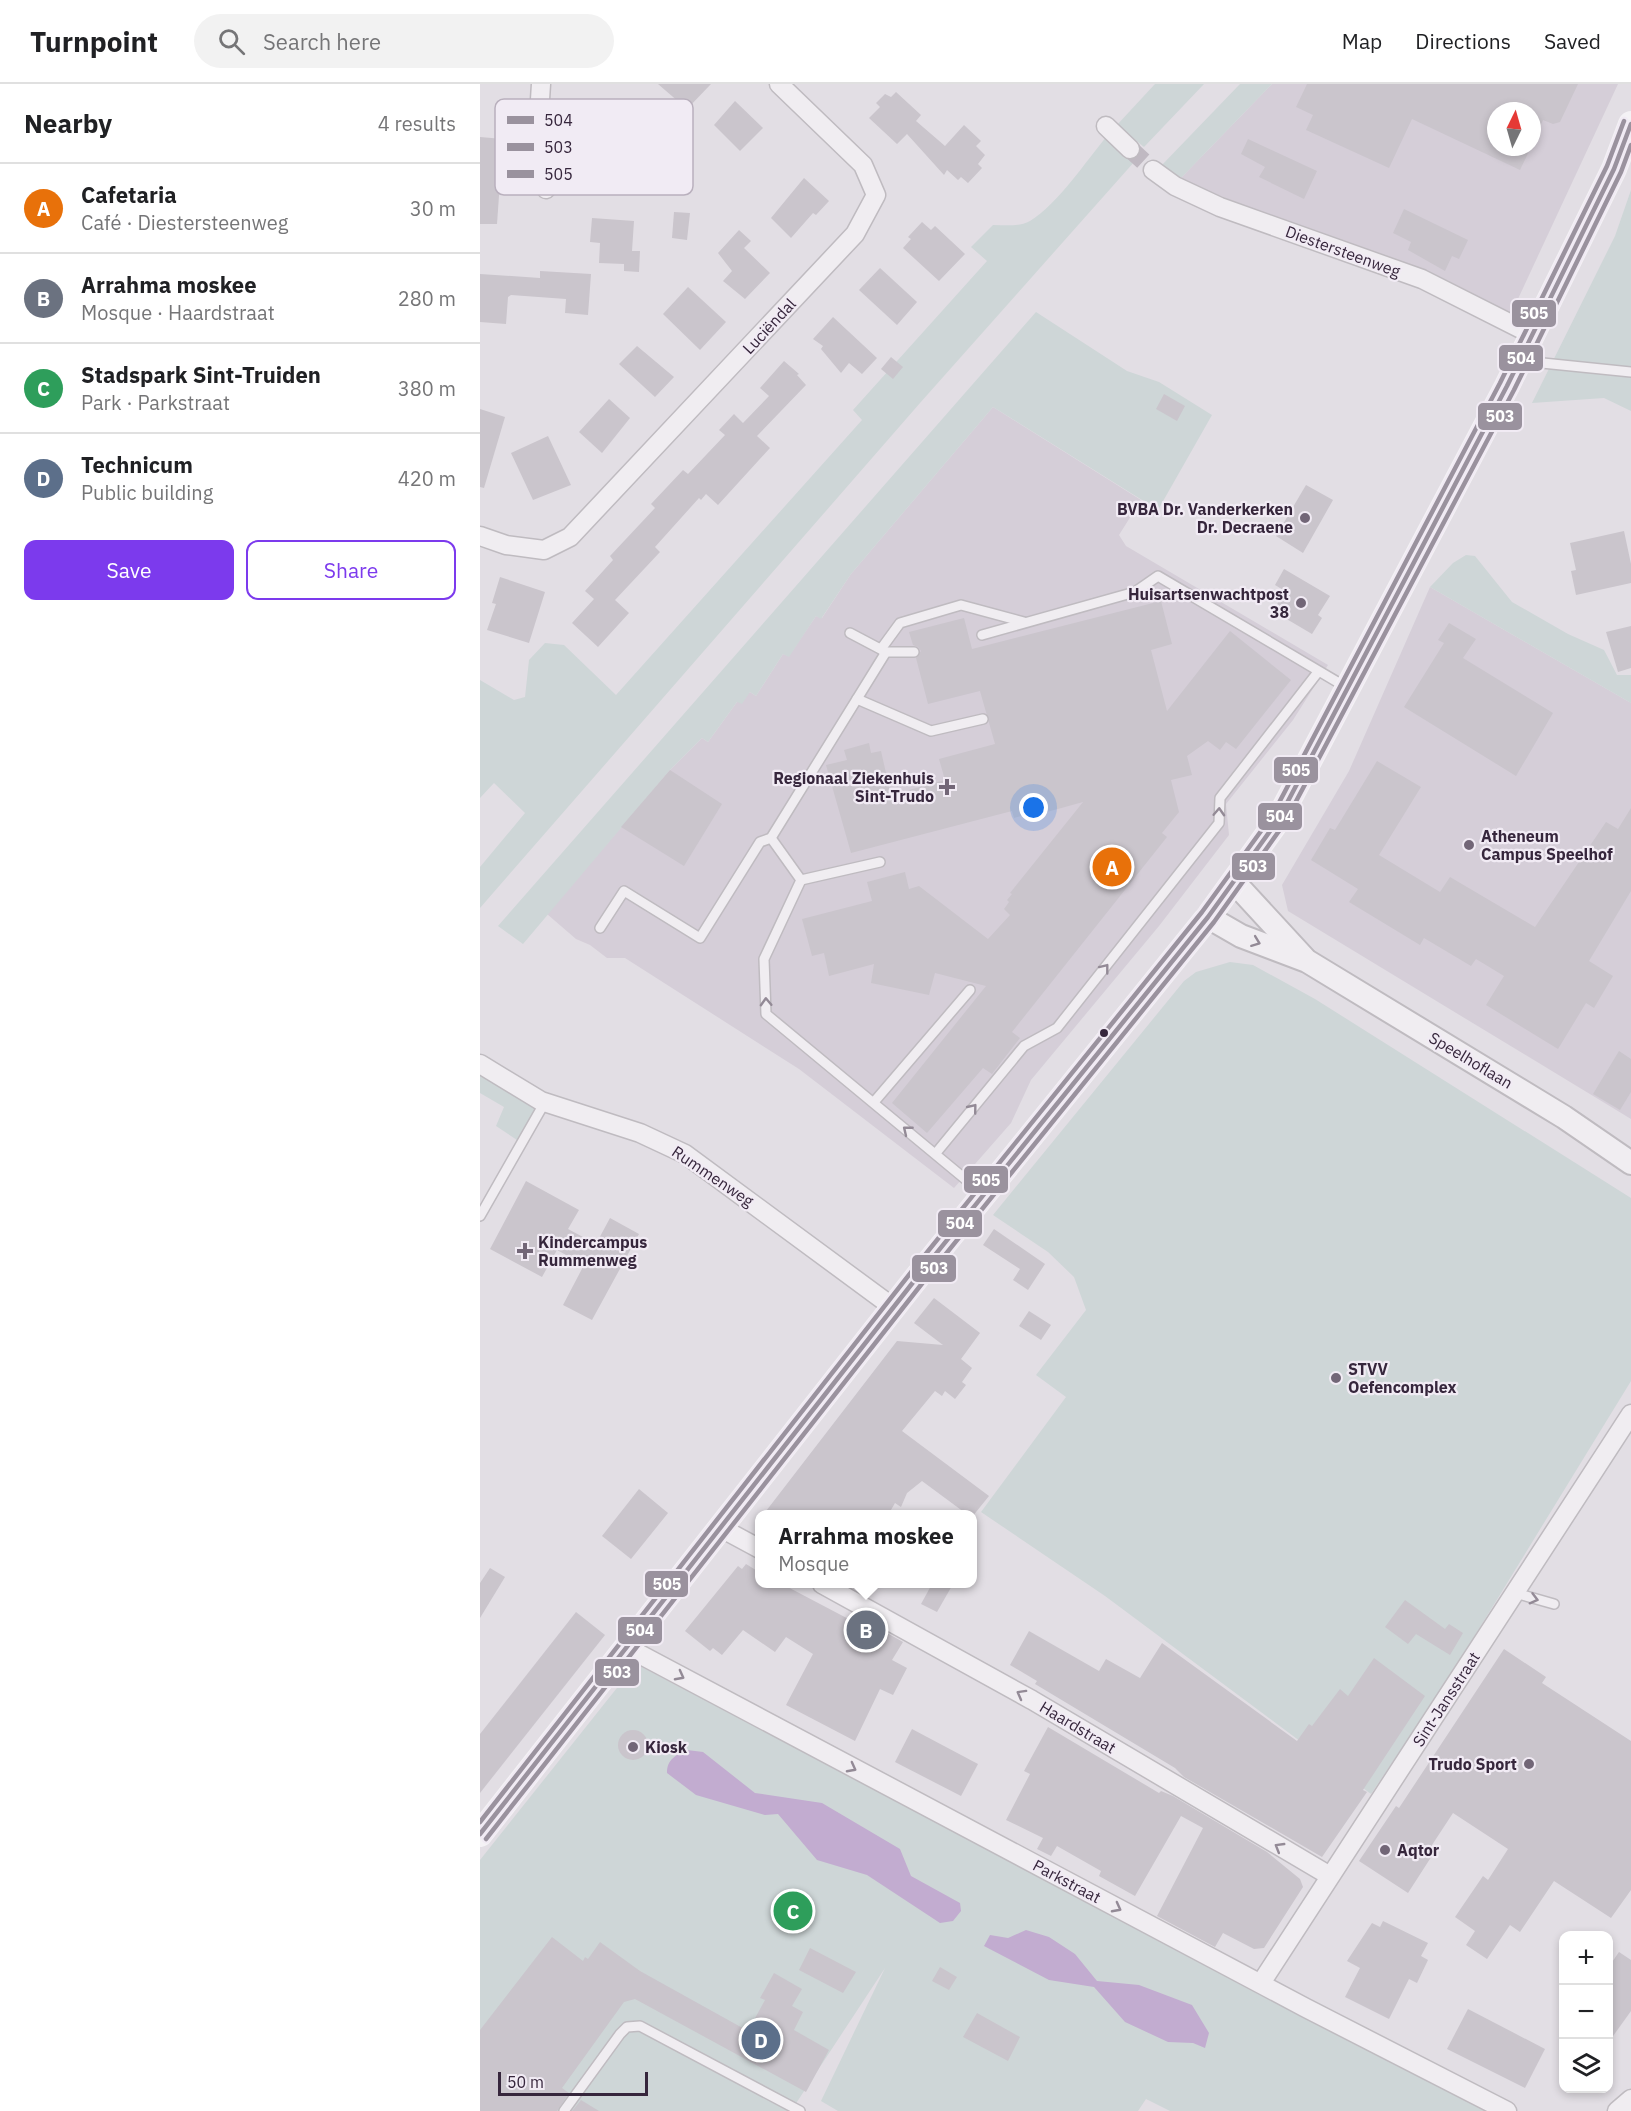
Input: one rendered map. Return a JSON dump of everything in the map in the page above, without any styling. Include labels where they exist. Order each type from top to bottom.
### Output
[{"type":"main road","points":[[480,1834],[894,1308],[1208,917],[1278,820],[1533,335],[1614,169],[1631,124]]},
{"type":"street","points":[[540,99],[541,84]]},
{"type":"street","name":"Luciëndal","points":[[480,536],[506,544],[544,550],[570,537],[855,234],[876,195],[863,165],[779,84]]},
{"type":"street","points":[[1106,126],[1130,149]]},
{"type":"street","name":"Diestersteenweg","points":[[1153,170],[1175,186],[1220,207],[1422,279],[1533,335]]},
{"type":"street","name":"Speelhoflaan","points":[[1234,882],[1307,961]]},
{"type":"street","name":"Speelhoflaan","points":[[1208,917],[1241,936],[1307,961],[1564,1117],[1631,1163]]},
{"type":"street","name":"Rummenweg","points":[[480,1064],[545,1102],[640,1133],[685,1154],[894,1308]]},
{"type":"street","name":"Sint-Jansstraat","points":[[1261,1983],[1629,1421]]},
{"type":"street","points":[[721,1528],[755,1547]]},
{"type":"street","name":"Haardstraat","points":[[829,1588],[1032,1700],[1330,1876]]},
{"type":"street","name":"Parkstraat","points":[[628,1648],[1507,2111]]},
{"type":"street","points":[[1617,2111],[1631,2099]]},
{"type":"lane","points":[[1520,360],[1631,372]]},
{"type":"lane","points":[[982,635],[1135,592],[1158,576],[1348,688]]},
{"type":"lane","points":[[600,928],[624,891],[699,938],[760,842],[771,838],[858,699],[900,623],[961,605],[1026,623]]},
{"type":"lane","points":[[850,633],[884,651],[914,652]]},
{"type":"lane","points":[[936,1153],[1024,1046],[1057,1028],[1219,823],[1220,798],[1318,672]]},
{"type":"lane","points":[[858,699],[931,731],[983,719]]},
{"type":"lane","points":[[771,838],[801,880]]},
{"type":"lane","points":[[801,880],[880,862]]},
{"type":"lane","points":[[801,880],[764,959],[766,1014],[984,1195]]},
{"type":"lane","points":[[874,1102],[970,990]]},
{"type":"lane","points":[[480,1216],[545,1102]]},
{"type":"lane","points":[[1515,1593],[1554,1604]]},
{"type":"lane","points":[[564,2111],[620,2034],[627,2027],[640,2026],[800,2111]]},
{"type":"shaded area","points":[[1155,84],[1204,84],[1144,147],[1117,125]]},
{"type":"shaded area","points":[[1240,84],[1272,84],[1180,179],[1162,165]]},
{"type":"shaded area","points":[[1272,84],[1618,84],[1510,316],[1180,179]]},
{"type":"shaded area","points":[[1107,136],[1135,161],[920,403],[480,908],[480,867],[525,813],[494,783],[480,798],[480,680],[514,700],[525,697],[529,660],[545,643],[564,645],[616,695],[862,420],[853,410],[987,261],[971,247],[993,225],[1022,224],[1040,213],[1071,182]]},
{"type":"shaded area","points":[[1631,190],[1631,411],[1604,398],[1532,403],[1615,236]]},
{"type":"shaded area","points":[[1036,312],[1127,371],[1159,382],[1212,415],[1158,510],[993,407],[851,574],[821,619],[816,616],[789,657],[783,654],[756,696],[750,692],[742,704],[737,702],[708,742],[702,738],[670,770],[523,944],[498,926]]},
{"type":"shaded area","name":"Regionaal Ziekenhuis Sint-Trudo","points":[[993,407],[1141,500],[1119,535],[1126,546],[1328,665],[1293,720],[1226,804],[1229,835],[1159,926],[1031,1080],[1011,1123],[954,1188],[799,1069],[625,958],[607,958],[590,945],[576,939],[547,914],[670,770],[702,738],[708,742],[737,702],[750,692],[756,696],[783,654],[789,656],[816,616],[822,618],[851,574]]},
{"type":"shaded area","points":[[1466,555],[1475,556],[1512,602],[1568,634],[1604,650],[1617,675],[1631,675],[1631,703],[1430,587],[1453,563]]},
{"type":"shaded area","name":"Atheneum Campus Speelhof","points":[[1430,587],[1631,703],[1631,1119],[1288,911],[1282,885],[1349,771]]},
{"type":"shaded area","name":"STVV Oefencomplex","points":[[1230,962],[1253,965],[1315,999],[1631,1198],[1631,1381],[1447,1681],[1371,1794],[1105,1596],[981,1512],[1066,1397],[1036,1375],[1086,1310],[1074,1277],[1048,1252],[993,1215],[1184,981],[1196,972]]},
{"type":"shaded area","points":[[480,1071],[536,1108],[517,1140],[496,1126],[504,1107],[480,1093]]},
{"type":"shaded area","points":[[636,1664],[1486,2111],[1170,2111],[1146,2099],[1138,2111],[838,2111],[821,2101],[885,1968],[791,2111],[480,2111],[480,1860]]},
{"type":"shaded area","points":[[687,1750],[703,1752],[755,1793],[822,1803],[900,1849],[911,1876],[960,1903],[961,1911],[953,1921],[940,1923],[867,1875],[817,1860],[778,1814],[765,1815],[696,1795],[667,1773],[670,1761]]},
{"type":"shaded area","points":[[1026,1930],[1049,1937],[1075,1954],[1097,1981],[1139,1985],[1192,2005],[1209,2033],[1205,2048],[1193,2043],[1168,2042],[1125,2022],[1094,1987],[1049,1980],[984,1946],[990,1935],[1008,1938]]},
{"type":"building","points":[[658,84],[711,84],[693,103],[693,99],[675,99]]},
{"type":"building","points":[[1307,84],[1578,84],[1560,122],[1553,124],[1543,120],[1541,124],[1541,102],[1487,102],[1487,154],[1412,119],[1389,168],[1306,130],[1313,115],[1296,107]]},
{"type":"building","points":[[896,92],[921,115],[916,121],[945,146],[964,125],[981,141],[976,146],[985,155],[978,164],[982,168],[968,183],[961,177],[958,180],[947,170],[944,175],[907,134],[897,144],[869,118],[880,107],[876,103],[885,94],[891,97]]},
{"type":"building","points":[[735,101],[763,128],[740,151],[714,125]]},
{"type":"building","points":[[480,137],[495,138],[495,195],[499,195],[497,224],[480,224]]},
{"type":"building","points":[[1248,139],[1317,171],[1304,199],[1259,177],[1265,167],[1241,154]]},
{"type":"building","points":[[1490,156],[1527,156],[1520,170]]},
{"type":"building","points":[[804,178],[829,201],[816,215],[813,213],[791,238],[771,218]]},
{"type":"building","points":[[1404,209],[1468,240],[1459,259],[1452,256],[1445,271],[1408,250],[1411,242],[1393,233]]},
{"type":"building","points":[[674,212],[690,213],[687,240],[672,238]]},
{"type":"building","points":[[592,218],[634,221],[632,251],[640,251],[639,272],[624,271],[624,264],[599,263],[600,243],[590,242]]},
{"type":"building","points":[[922,222],[931,230],[935,226],[965,254],[939,281],[903,248],[911,239],[908,237]]},
{"type":"building","points":[[739,230],[751,241],[744,248],[770,273],[745,299],[723,281],[732,271],[718,253]]},
{"type":"building","points":[[880,268],[917,302],[897,325],[859,290]]},
{"type":"building","points":[[540,271],[591,274],[588,315],[565,313],[566,299],[511,295],[508,297],[506,324],[480,322],[480,274],[540,278]]},
{"type":"building","points":[[688,287],[726,322],[700,350],[663,314]]},
{"type":"building","points":[[833,317],[877,358],[862,374],[849,363],[841,373],[821,349],[823,346],[813,339]]},
{"type":"building","points":[[637,346],[674,377],[655,397],[619,364]]},
{"type":"building","points":[[891,357],[903,367],[893,379],[881,369]]},
{"type":"building","points":[[784,361],[799,374],[797,375],[806,385],[757,436],[770,448],[718,505],[706,494],[701,500],[699,498],[655,547],[660,552],[615,600],[629,613],[598,647],[572,623],[594,599],[585,591],[613,560],[610,556],[655,508],[651,504],[683,470],[688,474],[725,435],[719,430],[734,414],[743,423],[769,396],[760,388]]},
{"type":"building","points":[[1164,394],[1185,406],[1177,421],[1156,409]]},
{"type":"building","points":[[609,399],[630,418],[602,453],[579,432]]},
{"type":"building","points":[[480,409],[505,417],[484,488],[480,487]]},
{"type":"building","points":[[548,436],[571,485],[533,500],[511,453]]},
{"type":"building","name":"BVBA Dr. Vanderkerken Dr. Decraene","points":[[1306,485],[1333,500],[1303,553],[1276,536]]},
{"type":"building","points":[[1624,531],[1631,564],[1631,583],[1576,595],[1571,571],[1576,570],[1570,543]]},
{"type":"building","name":"Huisartsenwachtpost 38","points":[[1284,569],[1330,596],[1318,615],[1322,618],[1312,634],[1273,611],[1285,591],[1275,585]]},
{"type":"building","points":[[500,577],[545,592],[529,643],[487,630],[496,604],[492,603]]},
{"type":"building","points":[[1161,601],[1172,644],[1151,650],[1167,711],[1230,631],[1291,680],[1236,749],[1226,742],[1220,750],[1208,741],[1187,756],[1192,775],[1171,780],[1179,812],[1162,833],[1167,837],[1012,1032],[1020,1038],[992,1074],[983,1068],[927,1133],[892,1103],[986,986],[935,973],[929,995],[871,983],[874,964],[829,976],[824,953],[812,956],[802,919],[872,901],[867,882],[905,872],[909,889],[919,886],[988,939],[1010,915],[1004,909],[1012,894],[1010,893],[1083,802],[1029,817],[1028,814],[1014,818],[1012,811],[851,853],[826,765],[847,760],[844,750],[869,743],[871,753],[881,751],[891,795],[945,780],[939,759],[995,744],[980,691],[928,704],[916,658],[921,651],[913,645],[909,632],[964,618],[972,649]]},
{"type":"building","points":[[1449,623],[1476,639],[1463,658],[1553,713],[1516,776],[1404,707],[1444,643],[1438,640]]},
{"type":"building","points":[[1631,626],[1631,668],[1618,672],[1606,632]]},
{"type":"building","points":[[1377,761],[1421,787],[1379,855],[1440,892],[1450,877],[1535,927],[1606,822],[1618,829],[1631,808],[1631,891],[1589,961],[1613,976],[1594,1008],[1586,1003],[1558,1049],[1486,1005],[1504,976],[1476,959],[1471,966],[1424,938],[1420,945],[1349,902],[1358,889],[1311,860],[1330,828],[1335,830]]},
{"type":"building","points":[[670,770],[722,804],[684,866],[621,827]]},
{"type":"building","points":[[1619,1051],[1631,1059],[1631,1092],[1620,1110],[1593,1094]]},
{"type":"building","name":"Kindercampus Rummenweg","points":[[526,1181],[579,1210],[568,1229],[596,1244],[610,1218],[639,1234],[592,1320],[563,1305],[584,1265],[557,1250],[542,1277],[490,1249]]},
{"type":"building","points":[[994,1229],[1045,1264],[1028,1290],[1013,1280],[1020,1269],[983,1245]]},
{"type":"building","points":[[934,1298],[980,1333],[961,1359],[972,1368],[962,1382],[966,1385],[955,1399],[945,1391],[942,1396],[935,1391],[902,1431],[989,1496],[977,1511],[961,1510],[922,1481],[907,1493],[901,1507],[895,1503],[891,1510],[767,1510],[897,1341],[943,1345],[914,1323]]},
{"type":"building","points":[[1029,1311],[1051,1325],[1041,1340],[1019,1326]]},
{"type":"building","points":[[639,1489],[668,1513],[631,1559],[602,1536]]},
{"type":"building","points":[[746,1564],[755,1570],[755,1588],[790,1588],[858,1624],[862,1619],[903,1642],[892,1660],[907,1668],[893,1695],[880,1689],[855,1741],[786,1705],[813,1654],[786,1637],[775,1652],[743,1630],[722,1655],[713,1648],[710,1651],[685,1631],[738,1566],[742,1569]]},
{"type":"building","points":[[490,1568],[505,1577],[480,1618],[480,1583]]},
{"type":"building","points":[[930,1588],[951,1588],[937,1612],[921,1604]]},
{"type":"building","points":[[1405,1600],[1445,1629],[1449,1624],[1463,1633],[1450,1655],[1416,1634],[1408,1644],[1385,1627]]},
{"type":"building","points":[[576,1612],[605,1635],[480,1793],[480,1734]]},
{"type":"building","points":[[1029,1631],[1099,1671],[1106,1659],[1140,1678],[1162,1643],[1297,1741],[1309,1724],[1312,1726],[1340,1689],[1348,1696],[1374,1658],[1425,1696],[1363,1790],[1367,1792],[1322,1857],[1184,1777],[1175,1768],[1035,1684],[1037,1681],[1010,1665]]},
{"type":"building","name":"Trudo Sport","points":[[1504,1649],[1546,1677],[1542,1683],[1631,1741],[1631,1890],[1611,1918],[1554,1881],[1520,1932],[1510,1925],[1487,1959],[1466,1945],[1475,1931],[1455,1917],[1483,1876],[1488,1880],[1508,1849],[1453,1813],[1432,1845],[1437,1848],[1408,1893],[1359,1861],[1396,1806],[1399,1808]]},
{"type":"building","points":[[1048,1727],[1159,1793],[1161,1791],[1173,1796],[1267,1852],[1300,1879],[1303,1887],[1264,1948],[1254,1949],[1223,1933],[1215,1947],[1157,1916],[1203,1828],[1181,1816],[1135,1896],[1099,1876],[1101,1871],[1057,1846],[1051,1856],[1037,1849],[1043,1838],[1006,1820],[1030,1774],[1024,1771]]},
{"type":"building","points":[[912,1729],[978,1764],[961,1796],[895,1762]]},
{"type":"building","name":"Kiosk","points":[[633,1730],[644,1734],[648,1745],[644,1756],[633,1760],[622,1756],[618,1745],[622,1734]]},
{"type":"building","points":[[1383,1921],[1428,1943],[1421,1956],[1428,1960],[1417,1983],[1409,1979],[1389,2019],[1345,1997],[1360,1968],[1347,1961],[1372,1923],[1380,1927]]},
{"type":"building","points":[[552,1937],[583,1961],[585,1957],[588,1959],[600,1942],[640,1971],[748,2031],[765,2000],[760,1998],[774,1973],[802,1989],[792,2006],[803,2012],[794,2030],[829,2050],[806,2092],[635,1999],[624,2002],[562,2088],[569,2093],[557,2111],[480,2111],[480,2030]]},
{"type":"building","points":[[810,1948],[856,1972],[843,1993],[799,1970]]},
{"type":"building","points":[[1619,1952],[1631,1960],[1631,2011],[1613,2036],[1613,1985],[1613,1961]]},
{"type":"building","points":[[940,1967],[957,1977],[949,1990],[932,1981]]},
{"type":"building","points":[[1468,2009],[1545,2049],[1525,2088],[1447,2049]]},
{"type":"building","points":[[977,2013],[1020,2037],[1008,2061],[963,2037]]},
{"type":"building","points":[[581,2100],[599,2111],[572,2111]]},
{"type":"tunnel","points":[[1130,149],[1153,170]]},
{"type":"transit line","name":"505","points":[[480,1822],[912,1271],[1202,912],[1272,816],[1500,383],[1607,166],[1624,121]]},
{"type":"transit line","name":"504","points":[[480,1834],[918,1276],[1208,917],[1278,820],[1507,386],[1614,169],[1631,124]]},
{"type":"transit line","name":"503","points":[[486,1839],[924,1281],[1214,922],[1284,824],[1514,390],[1621,172],[1631,145]]},
{"type":"place","name":"BVBA Dr. Vanderkerken Dr. Decraene","points":[[1305,518]]},
{"type":"place","name":"Huisartsenwachtpost 38","points":[[1301,603]]},
{"type":"place","name":"Regionaal Ziekenhuis Sint-Trudo","points":[[947,787]]},
{"type":"place","name":"Atheneum Campus Speelhof","points":[[1469,845]]},
{"type":"place","name":"Cafetaria","points":[[1112,867]]},
{"type":"place","name":"Kindercampus Rummenweg","points":[[525,1251]]},
{"type":"place","name":"STVV Oefencomplex","points":[[1336,1378]]},
{"type":"place","name":"Arrahma moskee","points":[[866,1630]]},
{"type":"place","name":"Kiosk","points":[[633,1747]]},
{"type":"place","name":"Trudo Sport","points":[[1529,1764]]},
{"type":"place","name":"Aqtor","points":[[1385,1850]]},
{"type":"place","name":"Stadspark Sint-Truiden","points":[[793,1911]]},
{"type":"place","name":"Technicum","points":[[761,2040]]}]
